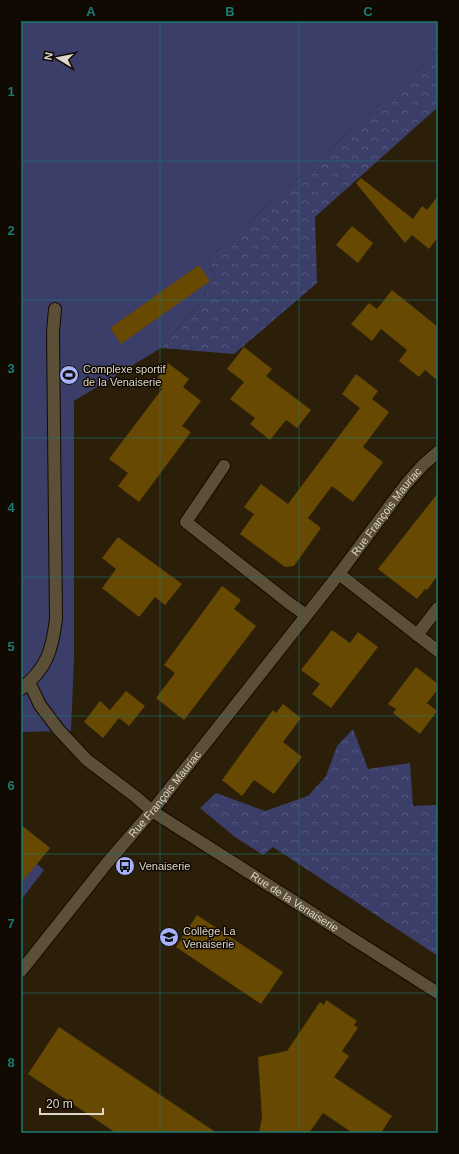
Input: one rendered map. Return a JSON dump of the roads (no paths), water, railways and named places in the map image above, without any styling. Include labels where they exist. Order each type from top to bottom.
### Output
[{"type":"street","points":[[25,685],[40,670],[48,657],[53,641],[56,619],[53,332],[55,309]]},
{"type":"street","name":"Rue François Mauriac","points":[[21,971],[107,863],[152,811],[339,574],[406,484],[423,465],[438,452]]},
{"type":"street","points":[[224,466],[186,522],[288,603],[306,615]]},
{"type":"street","points":[[339,574],[438,651]]},
{"type":"street","points":[[417,635],[438,608]]},
{"type":"street","name":"Rue de la Venaiserie","points":[[25,685],[58,729],[87,760],[152,811],[438,993]]},
{"type":"place","name":"Complexe sportif de la Venaiserie","points":[[69,375]]},
{"type":"place","name":"Venaiserie","points":[[125,866]]},
{"type":"place","name":"Collège La Venaiserie","points":[[169,937]]}]
